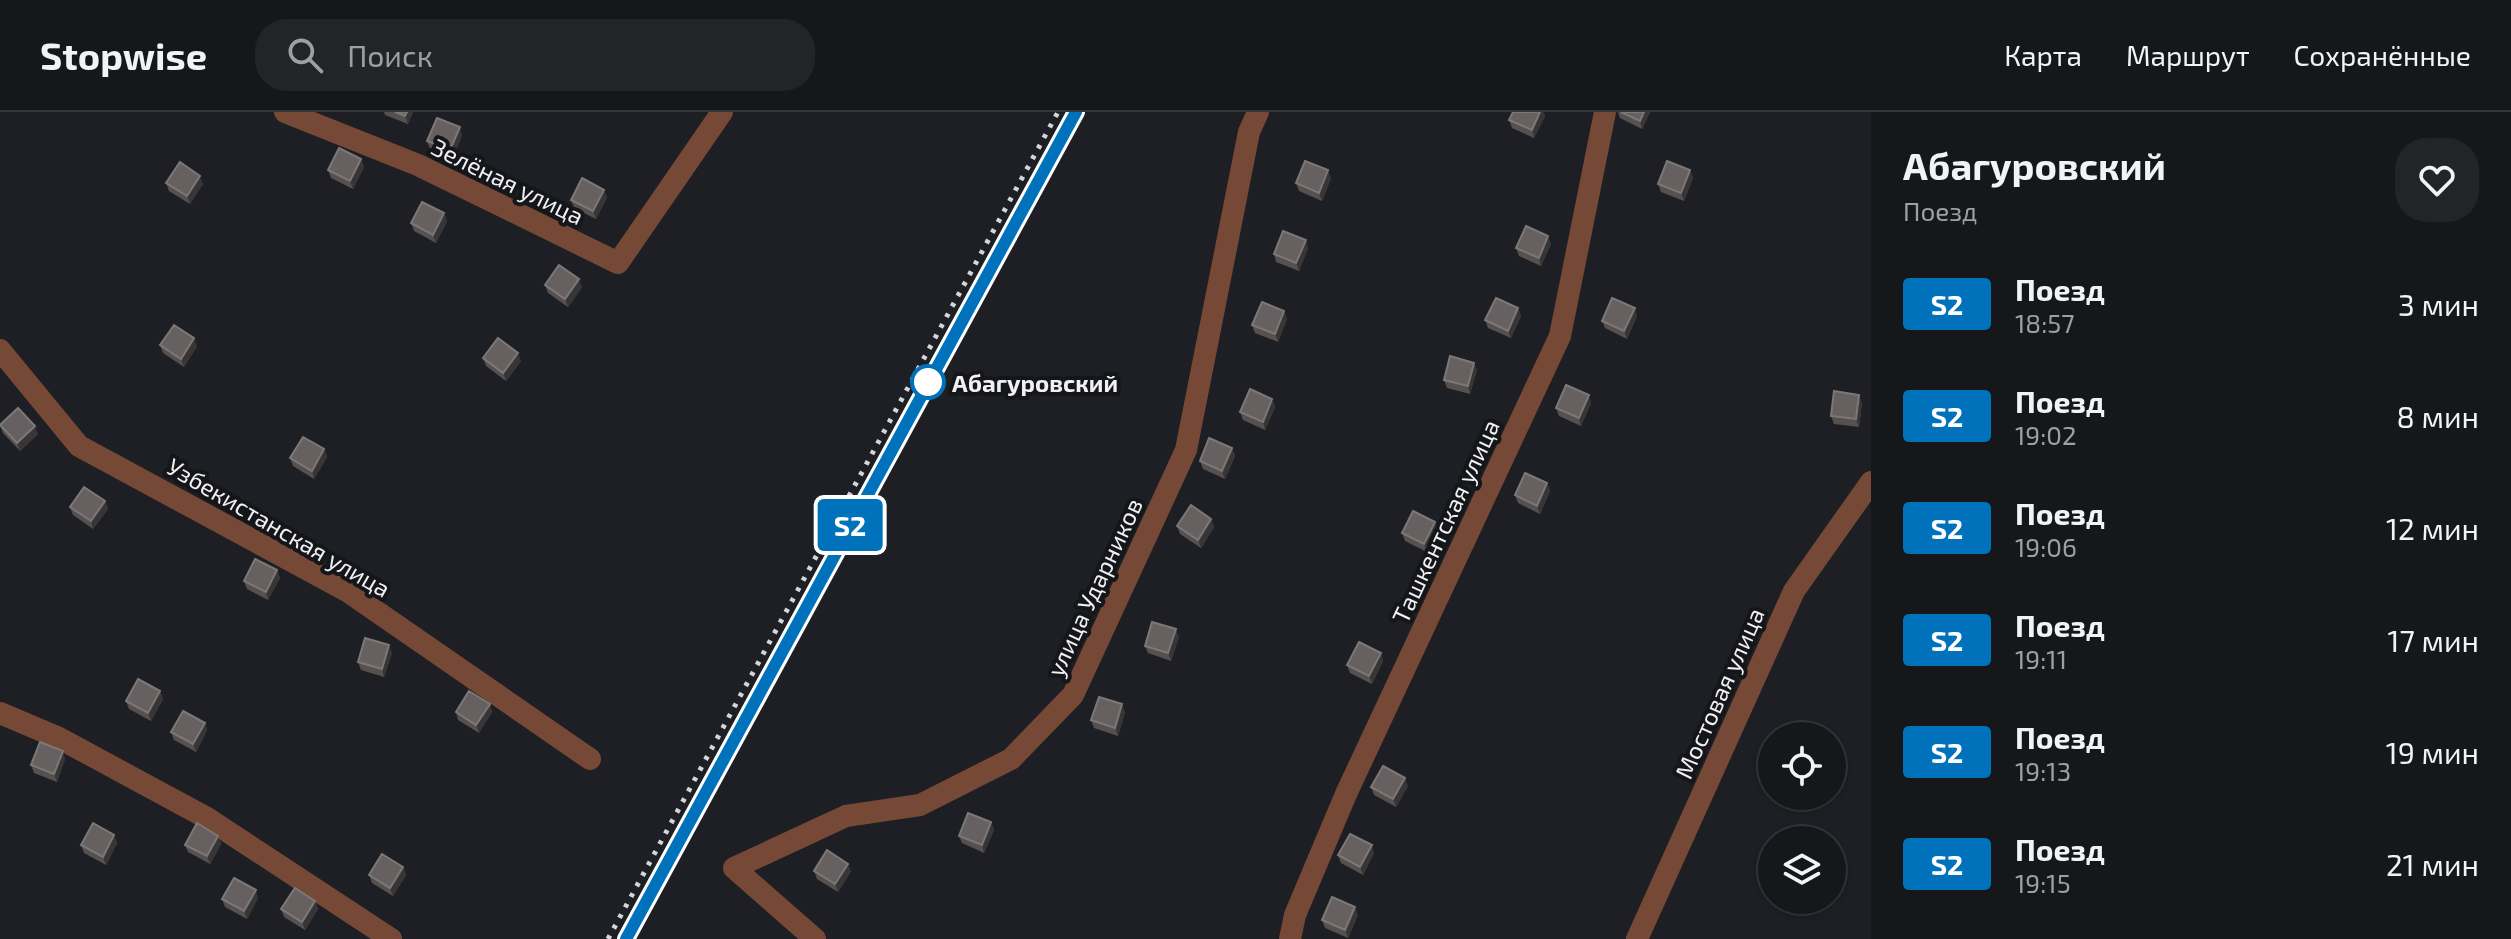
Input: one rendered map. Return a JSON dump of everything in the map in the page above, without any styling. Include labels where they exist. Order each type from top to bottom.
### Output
[{"type":"street","name":"Зелёная улица","points":[[285,112],[418,165],[618,263],[722,112]]},
{"type":"street","name":"улица Ударников","points":[[815,939],[734,868],[846,816],[920,805],[1011,759],[1073,695],[1186,450],[1249,132],[1258,112]]},
{"type":"street","name":"Ташкентская улица","points":[[1290,939],[1295,915],[1346,794],[1560,336],[1605,112]]},
{"type":"street","name":"Узбекистанская улица","points":[[0,350],[79,446],[347,591],[590,759]]},
{"type":"street","name":"Мостовая улица","points":[[1637,939],[1794,591],[1871,482]]},
{"type":"street","points":[[3,720],[59,738],[207,818],[391,939]]},
{"type":"building","points":[[1513,112],[1540,112],[1532,130],[1509,120]]},
{"type":"building","points":[[1621,112],[1644,112],[1640,121]]},
{"type":"building","points":[[437,118],[460,127],[450,150],[427,141]]},
{"type":"building","points":[[339,148],[361,159],[350,181],[328,170]]},
{"type":"building","points":[[1305,161],[1328,170],[1319,193],[1296,183]]},
{"type":"building","points":[[1667,161],[1690,170],[1681,193],[1658,184]]},
{"type":"building","points":[[180,162],[200,176],[187,196],[166,183]]},
{"type":"building","points":[[582,178],[604,190],[593,211],[571,200]]},
{"type":"building","points":[[422,202],[444,213],[433,235],[411,223]]},
{"type":"building","points":[[1526,226],[1548,236],[1539,258],[1516,248]]},
{"type":"building","points":[[1283,231],[1306,240],[1296,263],[1274,254]]},
{"type":"building","points":[[559,265],[579,279],[565,299],[545,285]]},
{"type":"building","points":[[1496,298],[1518,308],[1508,331],[1485,320]]},
{"type":"building","points":[[1612,298],[1635,308],[1624,331],[1602,321]]},
{"type":"building","points":[[1262,302],[1284,311],[1275,334],[1252,325]]},
{"type":"building","points":[[174,325],[194,338],[181,359],[160,345]]},
{"type":"building","points":[[498,338],[518,353],[503,373],[483,358]]},
{"type":"building","points":[[1450,356],[1474,363],[1468,386],[1444,380]]},
{"type":"building","points":[[1566,385],[1589,395],[1579,418],[1556,408]]},
{"type":"building","points":[[1250,389],[1272,399],[1263,422],[1240,412]]},
{"type":"building","points":[[1834,391],[1859,395],[1856,419],[1831,416]]},
{"type":"building","points":[[18,408],[35,426],[17,443],[0,425]]},
{"type":"building","points":[[303,437],[324,449],[312,471],[290,458]]},
{"type":"building","points":[[1209,438],[1232,448],[1222,471],[1200,461]]},
{"type":"building","points":[[1525,473],[1547,483],[1537,506],[1515,495]]},
{"type":"building","points":[[84,487],[105,501],[91,521],[70,507]]},
{"type":"building","points":[[1191,505],[1211,519],[1198,540],[1177,526]]},
{"type":"building","points":[[1413,511],[1435,522],[1424,544],[1402,533]]},
{"type":"building","points":[[255,559],[277,570],[266,592],[244,581]]},
{"type":"building","points":[[1152,622],[1176,629],[1168,653],[1145,646]]},
{"type":"building","points":[[365,638],[389,645],[382,669],[358,662]]},
{"type":"building","points":[[1359,642],[1381,653],[1369,676],[1347,665]]},
{"type":"building","points":[[138,679],[160,691],[148,713],[126,701]]},
{"type":"building","points":[[469,691],[490,704],[476,725],[456,712]]},
{"type":"building","points":[[1099,697],[1122,704],[1115,728],[1091,720]]},
{"type":"building","points":[[183,711],[205,723],[193,744],[171,732]]},
{"type":"building","points":[[40,742],[63,751],[54,774],[31,765]]},
{"type":"building","points":[[1383,766],[1405,778],[1393,799],[1371,787]]},
{"type":"building","points":[[968,813],[991,822],[982,845],[959,836]]},
{"type":"building","points":[[93,823],[114,835],[103,857],[81,845]]},
{"type":"building","points":[[197,823],[218,836],[207,856],[185,845]]},
{"type":"building","points":[[1350,834],[1372,845],[1360,867],[1338,855]]},
{"type":"building","points":[[827,850],[848,864],[835,884],[814,871]]},
{"type":"building","points":[[382,854],[403,867],[390,888],[369,875]]},
{"type":"building","points":[[234,878],[256,890],[244,911],[222,899]]},
{"type":"building","points":[[295,888],[315,901],[302,922],[281,909]]},
{"type":"building","points":[[1332,897],[1355,907],[1345,930],[1322,920]]},
{"type":"railway","points":[[608,939],[1058,112]]},
{"type":"railway","points":[[626,939],[1076,112]]},
{"type":"train","name":"S2","points":[[626,939],[1076,112]]},
{"type":"place","name":"Абагуровский","points":[[928,382]]}]
